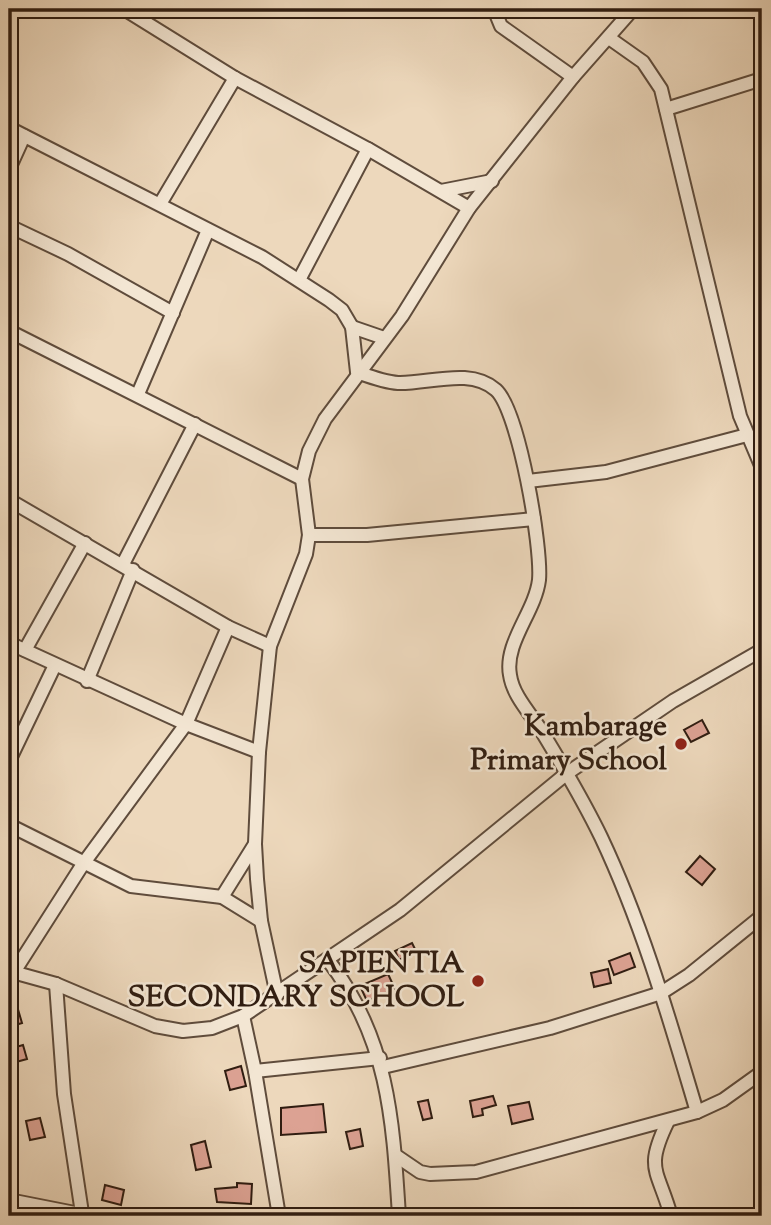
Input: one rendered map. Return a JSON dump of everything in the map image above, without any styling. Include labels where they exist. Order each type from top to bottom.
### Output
[{"type":"street","points":[[124,9],[235,78],[368,149],[469,208]]},
{"type":"street","points":[[494,9],[501,26],[573,77]]},
{"type":"street","points":[[277,995],[261,921],[255,844],[259,752],[270,646],[306,554],[309,535],[302,479],[321,425],[357,372],[402,316],[469,208],[573,77],[633,9]]},
{"type":"street","points":[[609,38],[643,62],[653,74],[666,110],[747,435],[762,468]]},
{"type":"street","points":[[160,204],[235,78]]},
{"type":"street","points":[[666,110],[762,79]]},
{"type":"street","points":[[9,128],[208,230],[299,280],[342,310],[352,327],[357,372]]},
{"type":"street","points":[[9,169],[24,136]]},
{"type":"street","points":[[299,280],[368,149]]},
{"type":"street","points":[[441,191],[492,181]]},
{"type":"street","points":[[9,226],[68,254],[173,313]]},
{"type":"street","points":[[138,394],[208,230]]},
{"type":"street","points":[[352,327],[384,338]]},
{"type":"street","points":[[9,331],[302,479]]},
{"type":"street","points":[[357,372],[397,383],[457,378],[477,380],[497,391],[507,410],[528,481],[539,580],[510,660],[509,674],[514,689],[599,834],[632,906],[697,1112]]},
{"type":"street","points":[[87,681],[128,567],[195,424]]},
{"type":"street","points":[[528,481],[606,472],[747,435]]},
{"type":"street","points":[[9,500],[228,627],[270,646]]},
{"type":"street","points":[[309,535],[367,536],[534,519]]},
{"type":"street","points":[[25,650],[85,543]]},
{"type":"street","points":[[228,627],[186,724],[83,864],[12,972],[57,984],[143,1021],[183,1031],[212,1028],[243,1016],[410,902],[566,774],[673,701],[762,650]]},
{"type":"street","points":[[9,643],[87,681],[259,752]]},
{"type":"street","points":[[9,761],[55,665]]},
{"type":"street","points":[[9,825],[131,886],[222,897],[261,921]]},
{"type":"street","points":[[222,897],[255,844]]},
{"type":"street","points":[[256,1071],[381,1062],[550,1028],[661,993],[689,975],[762,916]]},
{"type":"street","points":[[328,960],[350,987],[381,1062],[395,1155],[399,1216]]},
{"type":"street","points":[[9,1200],[86,1215],[64,1094],[57,984]]},
{"type":"street","points":[[243,1016],[256,1071],[279,1216]]},
{"type":"street","points":[[395,1155],[420,1172],[476,1172],[697,1112],[732,1094],[762,1074]]},
{"type":"street","points":[[668,1121],[656,1145],[653,1161],[671,1216]]},
{"type":"building","points":[[702,720],[709,733],[691,742],[684,730]]},
{"type":"building","points":[[700,856],[715,869],[702,885],[686,872]]},
{"type":"building","points":[[412,943],[416,951],[399,960],[395,951]]},
{"type":"building","points":[[630,953],[635,967],[614,975],[609,961]]},
{"type":"building","points":[[608,969],[611,983],[594,987],[591,973]]},
{"type":"building","points":[[388,974],[395,989],[367,1001],[360,986]]},
{"type":"building","points":[[17,1006],[22,1023],[9,1027],[9,1009]]},
{"type":"building","points":[[23,1045],[27,1059],[9,1064],[9,1049]]},
{"type":"building","points":[[241,1066],[246,1086],[230,1090],[225,1071]]},
{"type":"building","points":[[493,1096],[496,1105],[482,1109],[483,1115],[473,1117],[470,1101]]},
{"type":"building","points":[[428,1100],[432,1118],[423,1120],[418,1102]]},
{"type":"building","points":[[529,1102],[533,1119],[512,1124],[508,1106]]},
{"type":"building","points":[[323,1104],[326,1132],[281,1135],[281,1108]]},
{"type":"building","points":[[40,1118],[45,1137],[30,1140],[26,1121]]},
{"type":"building","points":[[360,1129],[363,1146],[350,1149],[346,1132]]},
{"type":"building","points":[[205,1141],[211,1167],[196,1170],[191,1145]]},
{"type":"building","points":[[237,1183],[252,1184],[251,1204],[217,1202],[215,1189],[237,1187]]},
{"type":"building","points":[[105,1185],[124,1190],[121,1205],[102,1200]]},
{"type":"place","name":"Kambarage Primary School","points":[[681,744]]},
{"type":"place","name":"SAPIENTIA SECONDARY SCHOOL","points":[[478,981]]}]
